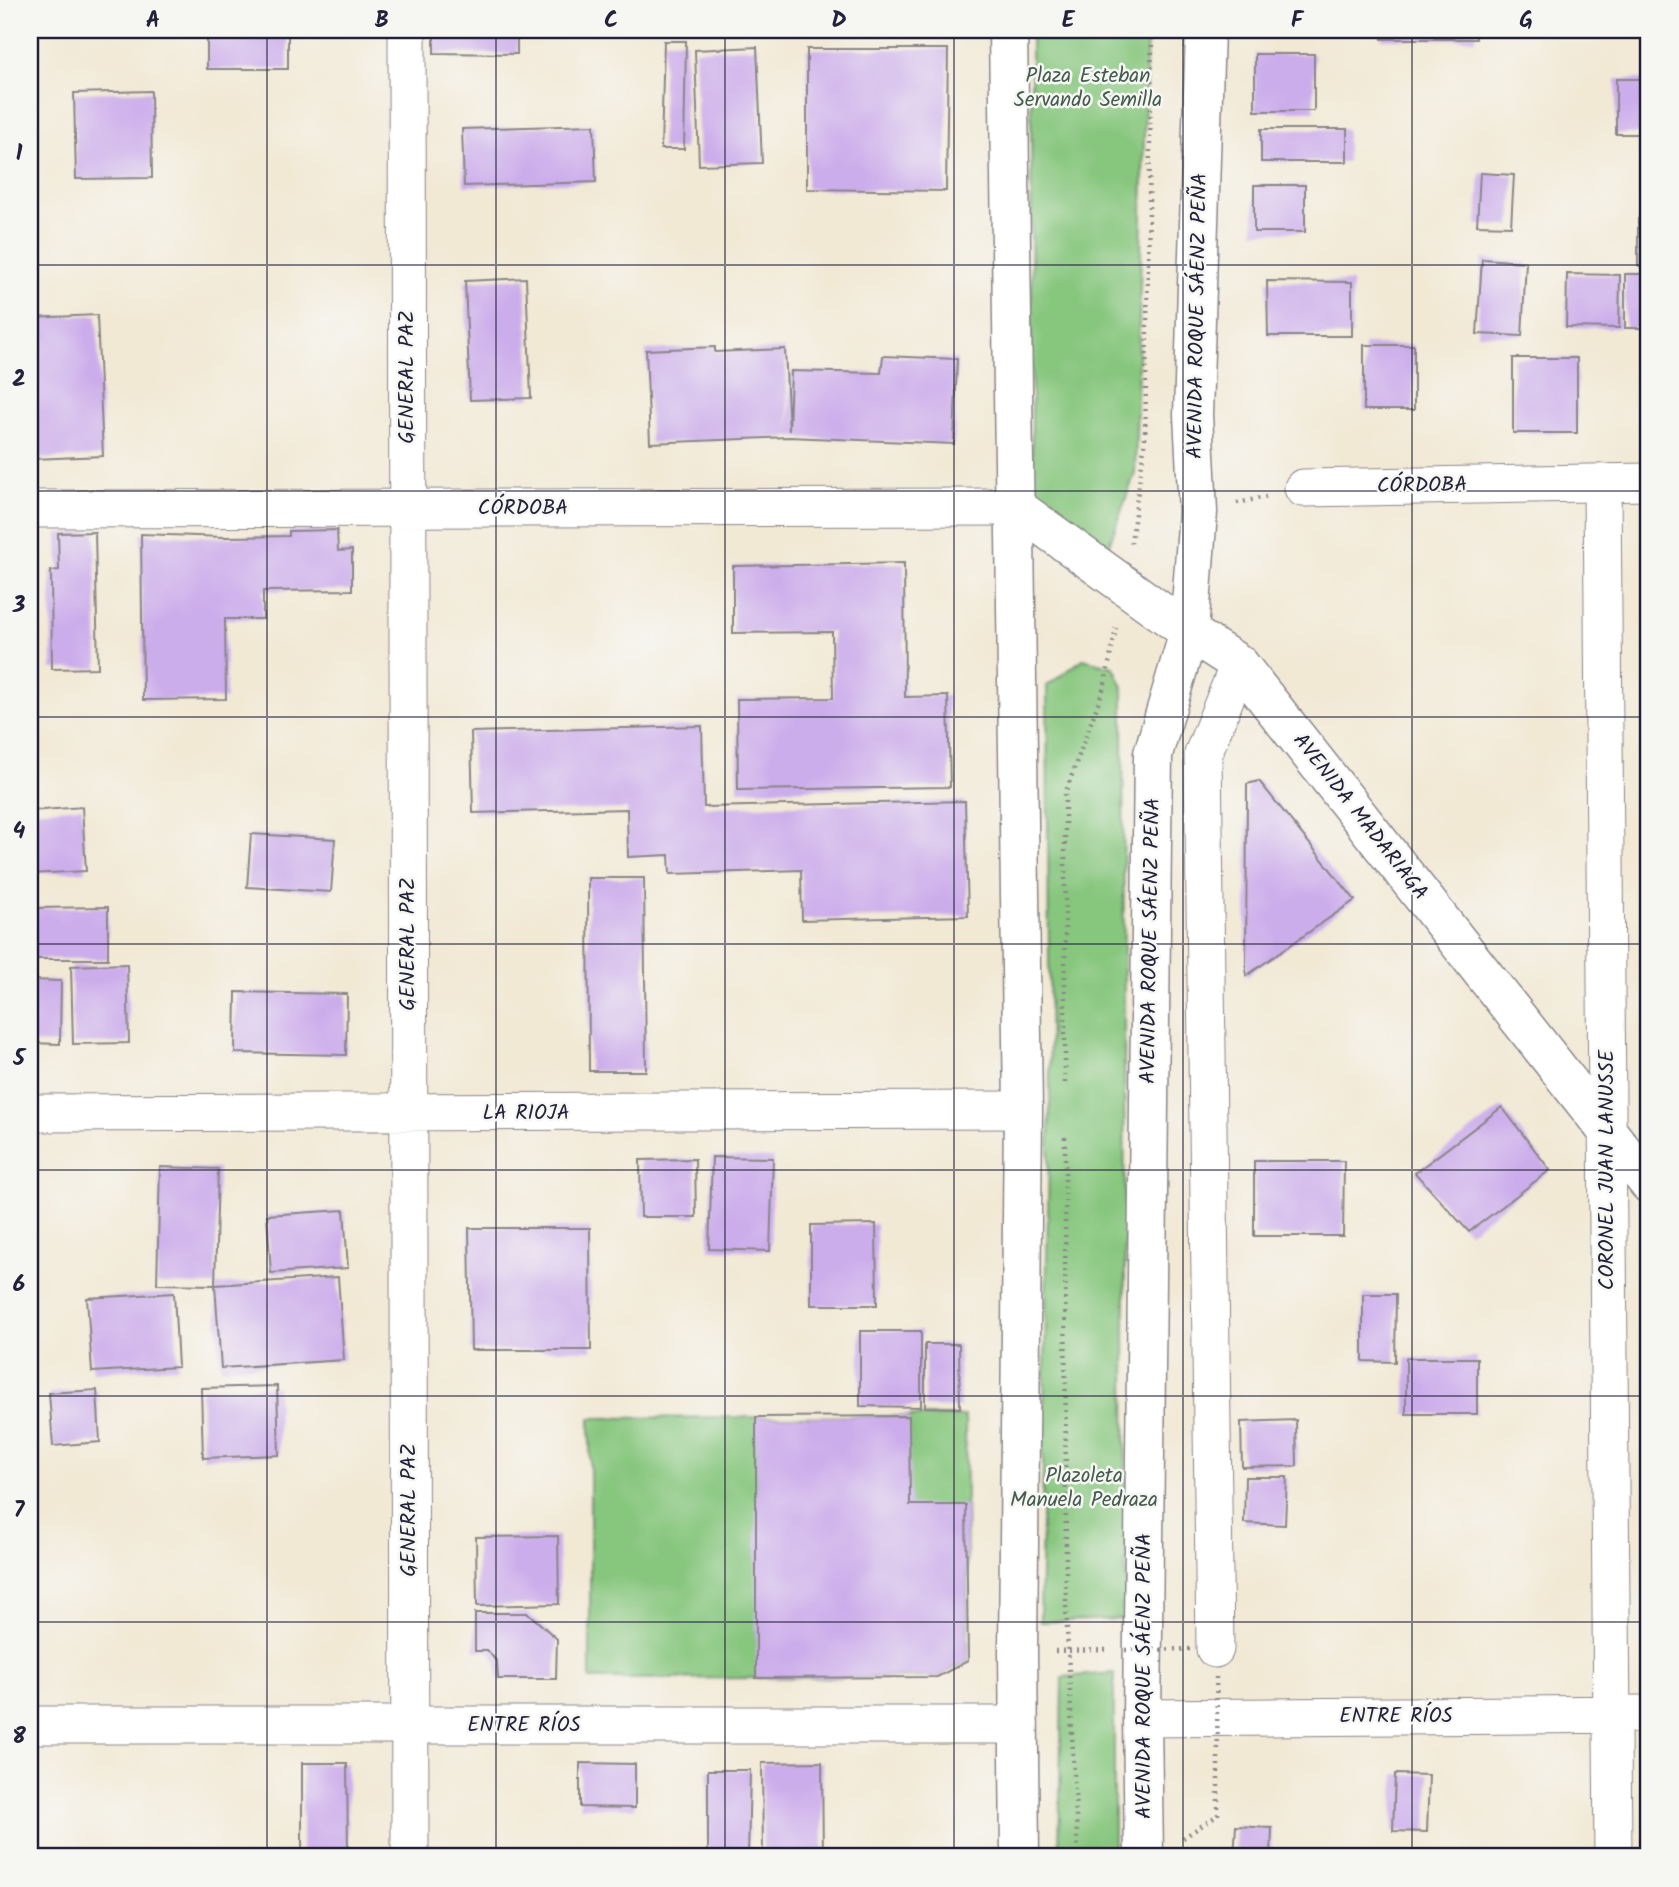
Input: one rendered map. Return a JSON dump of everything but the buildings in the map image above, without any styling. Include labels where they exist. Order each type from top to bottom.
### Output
[{"type":"main road","points":[[1008,30],[1023,1110],[1018,1651],[1020,1857]]},
{"type":"main road","name":"AVENIDA ROQUE SÁENZ PEÑA","points":[[1144,1857],[1142,1718],[1153,754],[1189,632],[1198,512],[1193,415],[1205,30]]},
{"type":"main road","name":"AVENIDA MADARIAGA","points":[[1016,507],[1189,632],[1239,664],[1649,1184]]},
{"type":"street","name":"GENERAL PAZ","points":[[407,30],[410,1857]]},
{"type":"street","name":"CÓRDOBA","points":[[1303,488],[1649,482]]},
{"type":"street","name":"CORONEL JUAN LANUSSE","points":[[1602,484],[1613,1857]]},
{"type":"street","name":"CÓRDOBA","points":[[30,509],[1016,507]]},
{"type":"street","points":[[1208,1658],[1203,754],[1239,664]]},
{"type":"street","name":"LA RIOJA","points":[[30,1113],[408,1114],[1023,1110]]},
{"type":"street","name":"ENTRE RÍOS","points":[[1142,1718],[1649,1714]]},
{"type":"street","name":"ENTRE RÍOS","points":[[30,1725],[1019,1724]]},
{"type":"path","points":[[1065,1097],[1065,794],[1105,684],[1125,586],[1145,440],[1152,30]]},
{"type":"path","points":[[1198,512],[1303,488]]},
{"type":"path","points":[[1065,1125],[1066,1608],[1078,1857]]},
{"type":"path","points":[[1018,1651],[1125,1650],[1208,1658],[1218,1752],[1219,1815]]},
{"type":"green space","name":"Plaza Esteban Servando Semilla","points":[[1031,30],[1147,30],[1135,473],[1106,553],[1032,503]]},
{"type":"green space","name":"Plazoleta Manuela Pedraza","points":[[1083,659],[1114,667],[1123,687],[1126,1619],[1040,1622],[1050,1101],[1047,686]]},
{"type":"green space","points":[[965,1416],[968,1661],[937,1677],[590,1679],[590,1418]]},
{"type":"green space","points":[[1114,1673],[1114,1857],[1059,1857],[1062,1677]]}]
